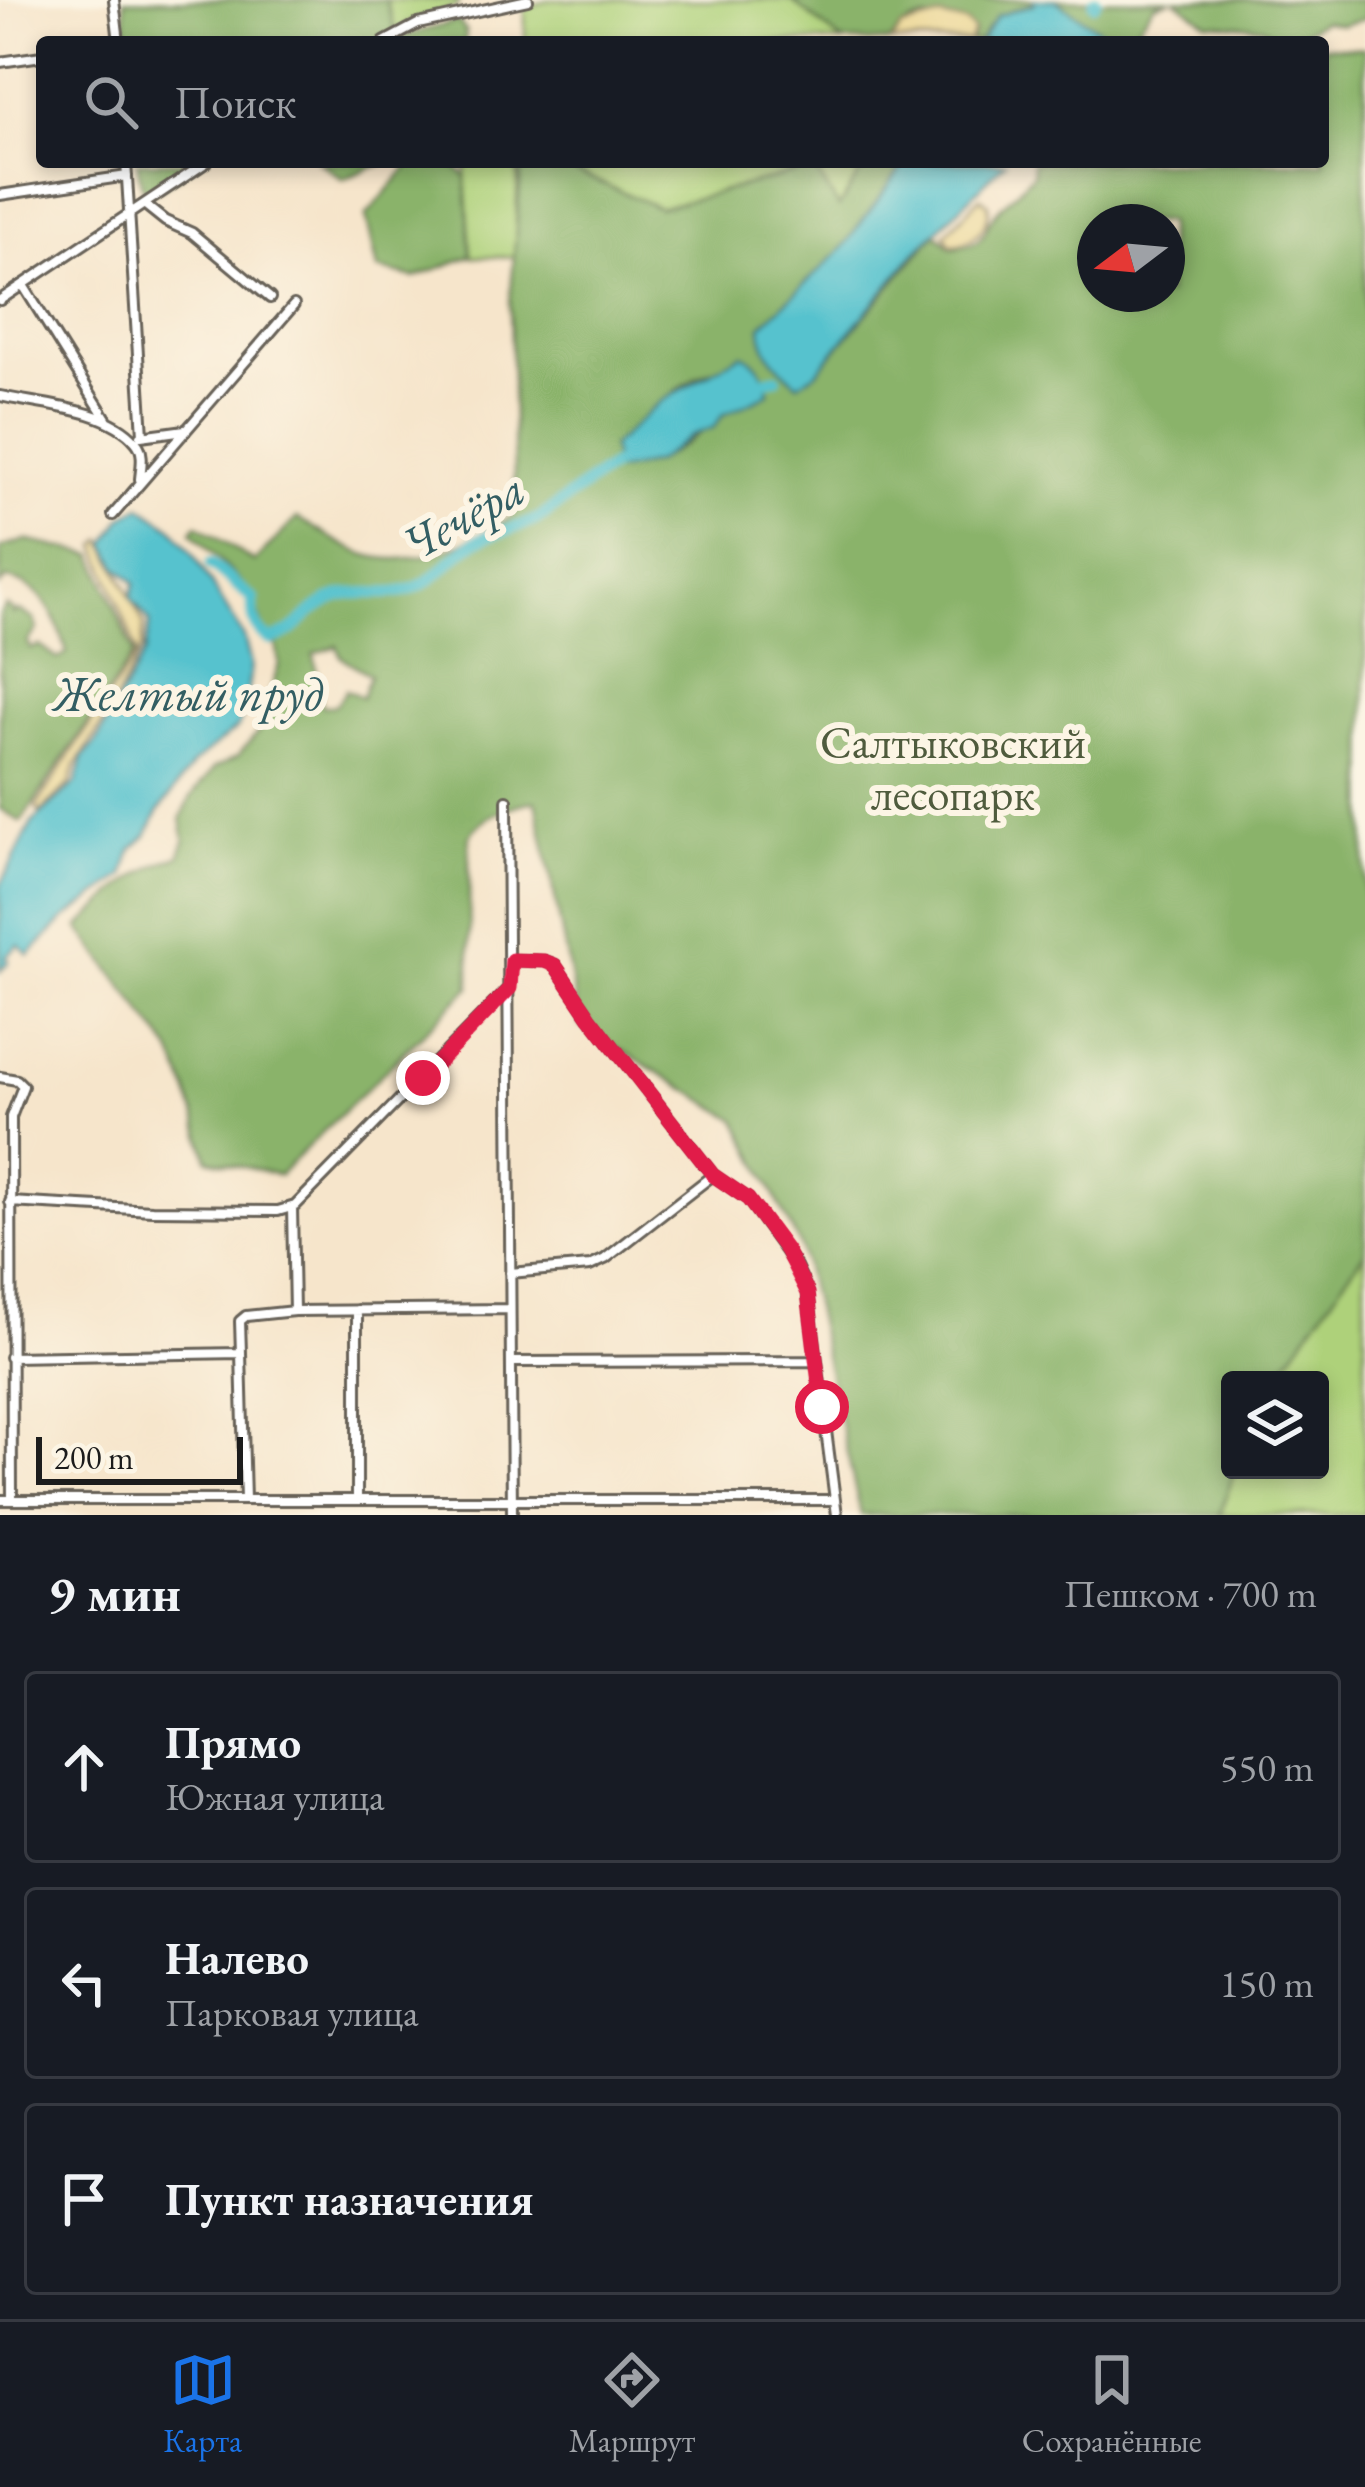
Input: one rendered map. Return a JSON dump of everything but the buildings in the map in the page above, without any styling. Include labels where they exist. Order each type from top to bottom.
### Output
[{"type":"street","points":[[114,0],[118,36]]},
{"type":"street","points":[[395,36],[418,24],[528,0]]},
{"type":"street","points":[[0,62],[36,57]]},
{"type":"street","points":[[126,168],[140,479]]},
{"type":"street","points":[[0,300],[198,168]]},
{"type":"street","points":[[0,195],[127,176]]},
{"type":"street","points":[[145,205],[165,221],[193,233],[270,298]]},
{"type":"street","points":[[23,285],[107,422]]},
{"type":"street","points":[[112,514],[294,304]]},
{"type":"street","points":[[0,396],[107,422],[139,437],[188,429]]},
{"type":"street","points":[[507,800],[512,960],[512,1515]]},
{"type":"street","points":[[512,960],[555,965],[713,1175],[748,1199],[796,1266],[808,1293],[837,1515]]},
{"type":"street","points":[[10,1202],[152,1210],[278,1211],[292,1207],[337,1167],[510,988]]},
{"type":"street","points":[[0,1077],[23,1086],[11,1117],[12,1499]]},
{"type":"street","points":[[510,1274],[590,1266],[713,1175]]},
{"type":"street","points":[[292,1207],[294,1310]]},
{"type":"street","points":[[245,1500],[240,1321],[246,1316],[294,1310],[510,1309]]},
{"type":"street","points":[[357,1499],[358,1310]]},
{"type":"street","points":[[10,1357],[241,1353]]},
{"type":"street","points":[[511,1361],[815,1361]]},
{"type":"street","points":[[0,1500],[836,1500]]},
{"type":"green space","points":[[124,0],[386,0],[396,36],[127,36]]},
{"type":"green space","points":[[386,0],[458,0],[458,6],[395,31]]},
{"type":"green space","points":[[548,0],[791,0],[836,36],[525,36],[525,8]]},
{"type":"green space","points":[[791,0],[1034,0],[1002,16],[984,36],[929,19],[908,24],[895,36],[836,36]]},
{"type":"green space","points":[[1055,0],[1171,0],[1154,5],[1135,36],[1103,36]]},
{"type":"green space","points":[[1175,0],[1365,0],[1365,19],[1342,25],[1323,21],[1298,35],[1274,36],[1263,27],[1208,23]]},
{"type":"green space","points":[[458,21],[466,36],[404,36]]},
{"type":"green space","name":"Салтыковский лесопарк","points":[[1329,46],[1365,48],[1365,1251],[1280,1371],[1221,1371],[1221,1479],[1232,1479],[1220,1515],[861,1515],[800,1246],[737,1120],[580,1025],[536,801],[489,817],[469,837],[470,987],[279,1175],[208,1159],[171,1050],[79,928],[137,876],[179,856],[185,841],[181,819],[190,799],[214,768],[238,756],[258,732],[279,664],[276,641],[262,627],[253,595],[192,532],[197,524],[254,562],[297,518],[364,554],[403,559],[462,543],[515,514],[510,302],[521,168],[566,168],[659,208],[814,168],[839,207],[863,168],[902,168],[842,249],[761,326],[810,374],[817,372],[936,233],[951,248],[965,246],[980,239],[1033,168],[1329,168]],"holes":[[[727,366],[765,393],[653,461],[636,460],[611,447],[679,389],[710,371]],[[337,646],[341,657],[370,675],[362,697],[346,690],[335,706],[322,706],[314,654]]]},
{"type":"green space","points":[[138,168],[190,168],[152,194],[142,188]]},
{"type":"green space","points":[[327,168],[371,168],[343,179]]},
{"type":"green space","points":[[407,168],[456,168],[466,177],[471,256],[414,278],[378,269],[366,216]]},
{"type":"green space","points":[[466,168],[518,168],[515,257],[466,257]]},
{"type":"green space","points":[[566,168],[813,168],[659,208]]},
{"type":"green space","points":[[813,168],[863,168],[839,207]]},
{"type":"green space","points":[[26,540],[94,555],[134,654],[21,822],[0,809],[0,614],[6,606],[13,614],[19,611],[34,619],[37,629],[28,642],[31,649],[40,646],[58,659],[67,654],[54,617],[39,596],[19,582],[6,579],[0,586],[0,548]]},
{"type":"green space","points":[[1365,1251],[1365,1515],[1220,1515],[1232,1479],[1329,1479],[1329,1371],[1280,1371]]},
{"type":"sand","points":[[942,17],[967,23],[974,31],[972,36],[895,36],[902,27]]},
{"type":"sand","points":[[981,197],[989,205],[983,227],[966,242],[950,245],[945,234]]},
{"type":"sand","points":[[103,540],[144,624],[142,649],[70,784],[40,813],[36,807],[137,653],[97,546]]},
{"type":"water","points":[[1034,0],[1055,0],[1104,36],[984,36],[997,16],[1034,4]]},
{"type":"water","points":[[902,168],[999,168],[914,254],[817,372],[798,384],[768,352],[761,326],[842,249]]},
{"type":"water","points":[[742,354],[761,370],[769,393],[723,415],[713,428],[692,435],[656,462],[617,472],[611,447],[659,403]]},
{"type":"water","name":"Желтый пруд","points":[[141,506],[173,528],[192,552],[244,637],[251,665],[245,710],[238,727],[194,763],[147,836],[132,849],[124,876],[64,920],[29,955],[19,945],[0,971],[0,886],[32,823],[76,783],[83,758],[145,652],[150,622],[131,598],[135,583],[118,567],[106,544],[122,518]]},
{"type":"waterway","name":"Чечёра","points":[[1094,4],[1096,0]]},
{"type":"waterway","name":"Чечёра","points":[[753,384],[776,378]]},
{"type":"waterway","name":"Чечёра","points":[[211,564],[253,599],[255,623],[271,640],[332,599],[394,593],[423,584],[475,542],[543,516],[627,457]]},
{"type":"route","points":[[423,1078],[510,988],[512,960],[555,965],[713,1175],[748,1199],[796,1266],[808,1293],[822,1407]]}]
